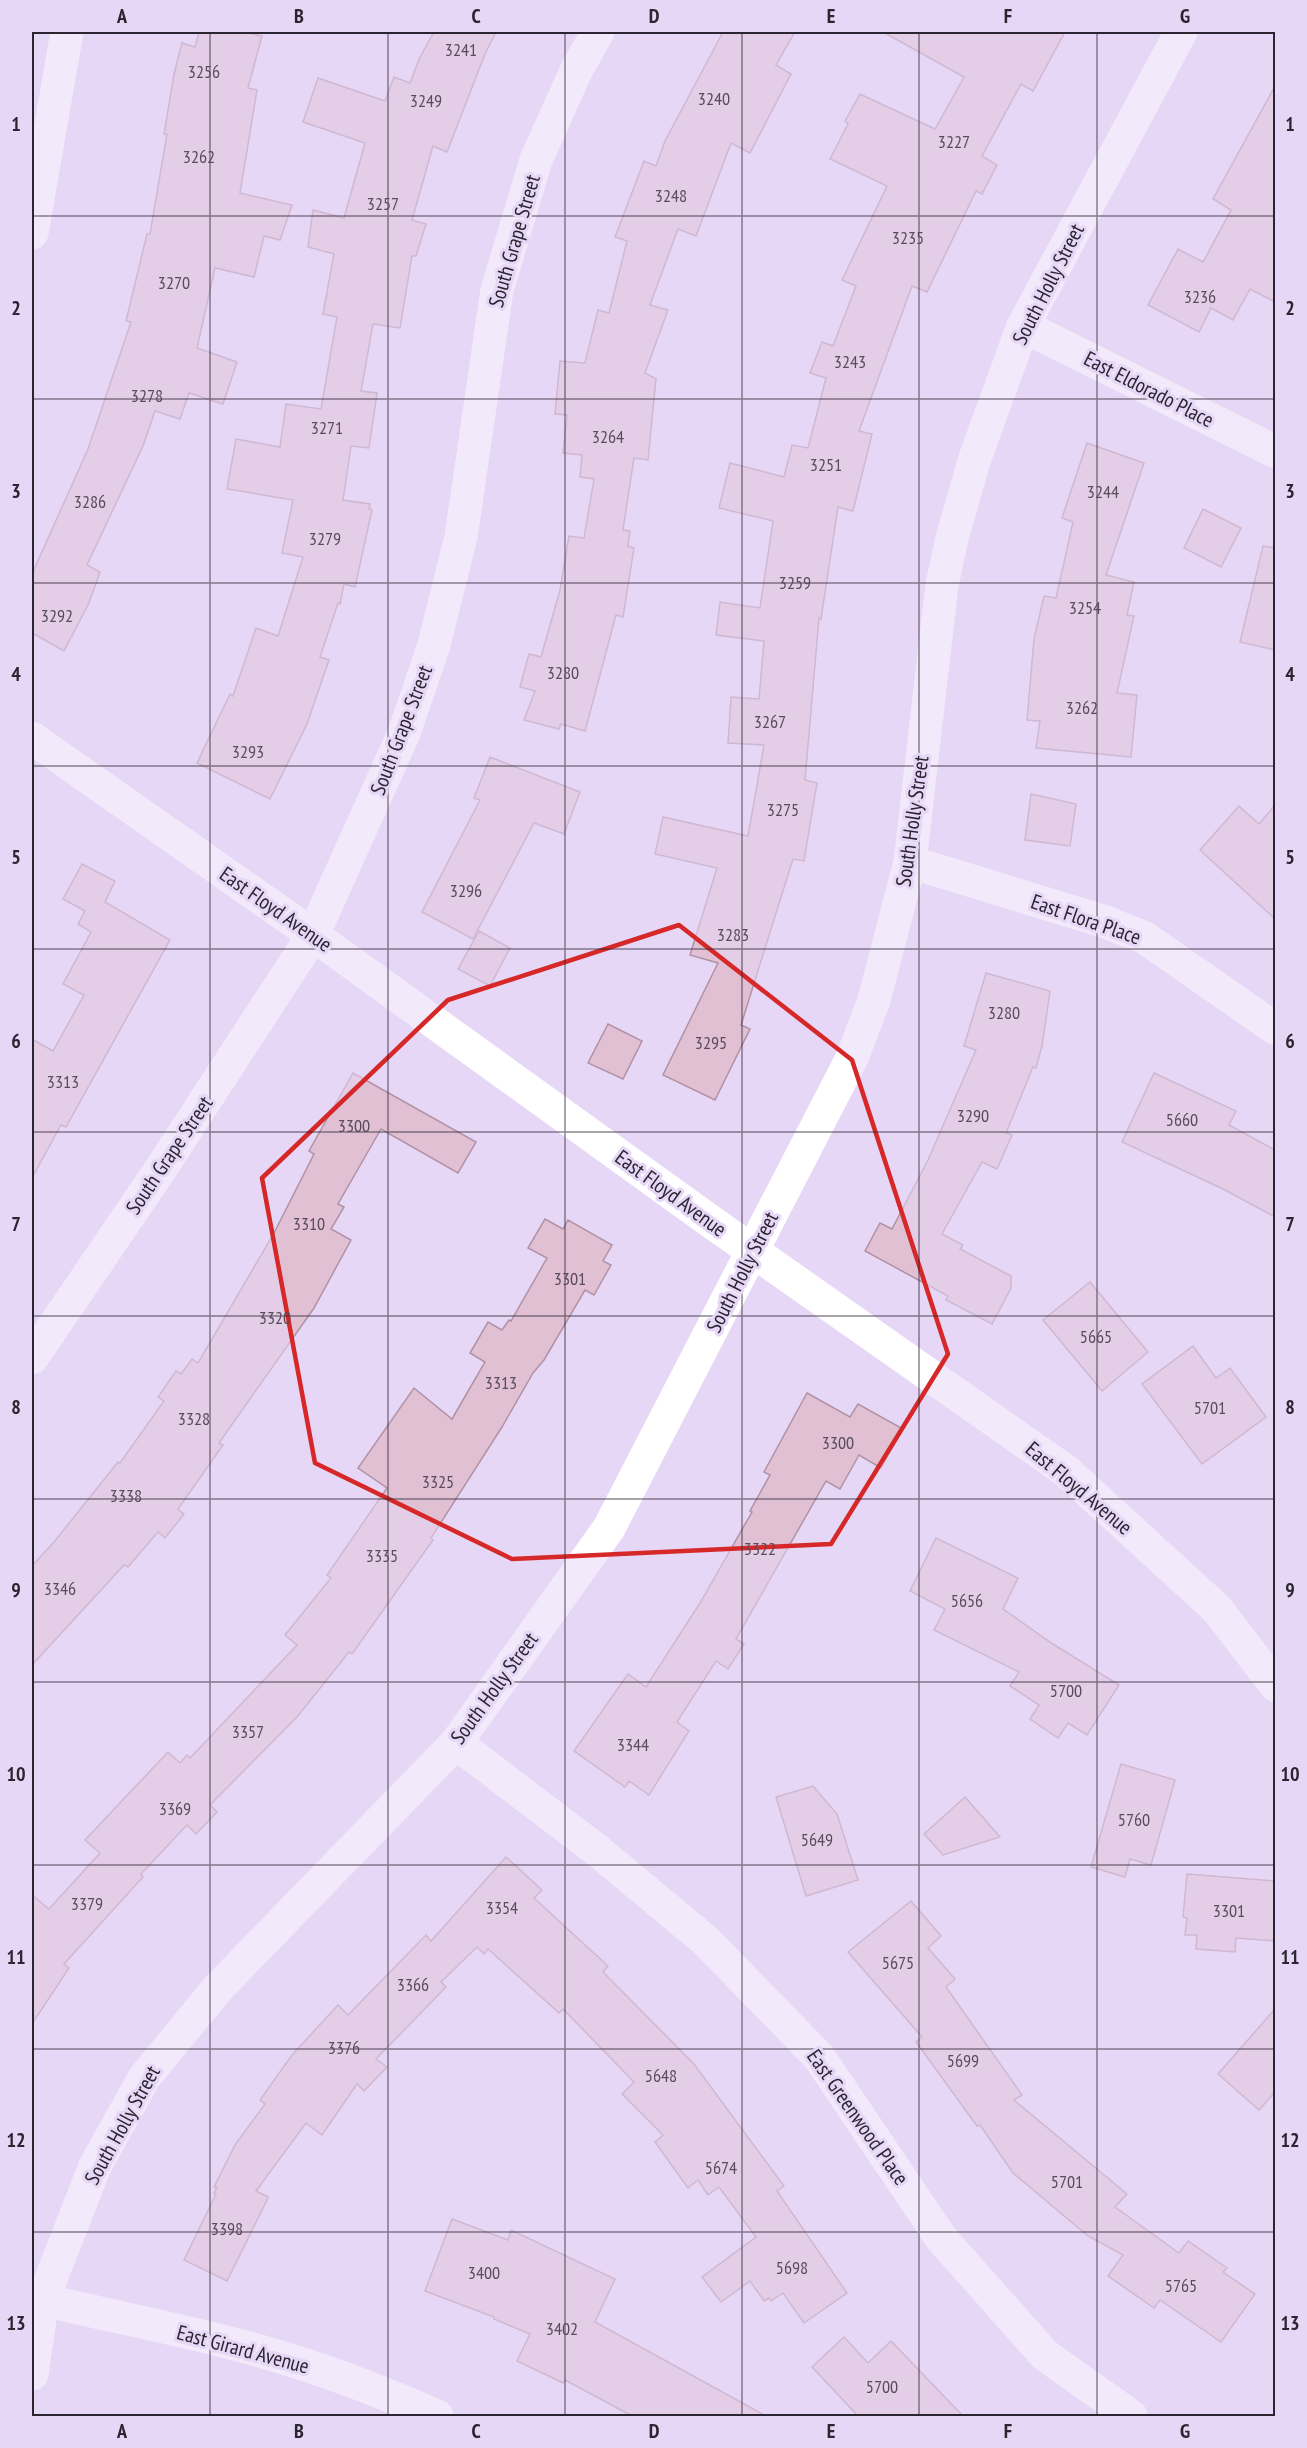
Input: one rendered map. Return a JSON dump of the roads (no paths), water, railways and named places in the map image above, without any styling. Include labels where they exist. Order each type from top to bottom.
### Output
[{"type":"street","points":[[32,233],[67,32]]},
{"type":"street","name":"South Grape Street","points":[[32,1358],[160,1170],[313,935],[404,733],[434,645],[461,537],[496,290],[536,160],[576,71],[598,32]]},
{"type":"street","name":"South Holly Street","points":[[32,2374],[37,2298],[95,2166],[144,2078],[218,1988],[456,1743],[609,1528],[852,1058],[874,1000],[910,862],[942,585],[952,538],[975,459],[1023,326],[1181,32]]},
{"type":"street","name":"East Eldorado Place","points":[[1023,326],[1275,452]]},
{"type":"street","name":"East Floyd Avenue","points":[[32,738],[1066,1471],[1217,1609],[1275,1686]]},
{"type":"street","name":"East Flora Place","points":[[910,862],[1106,922],[1145,938],[1275,1029]]},
{"type":"street","name":"East Greenwood Place","points":[[456,1743],[598,1851],[706,1941],[819,2057],[941,2238],[1045,2355],[1131,2416]]},
{"type":"street","name":"East Girard Avenue","points":[[37,2298],[258,2351],[312,2367],[404,2401],[437,2416]]}]
